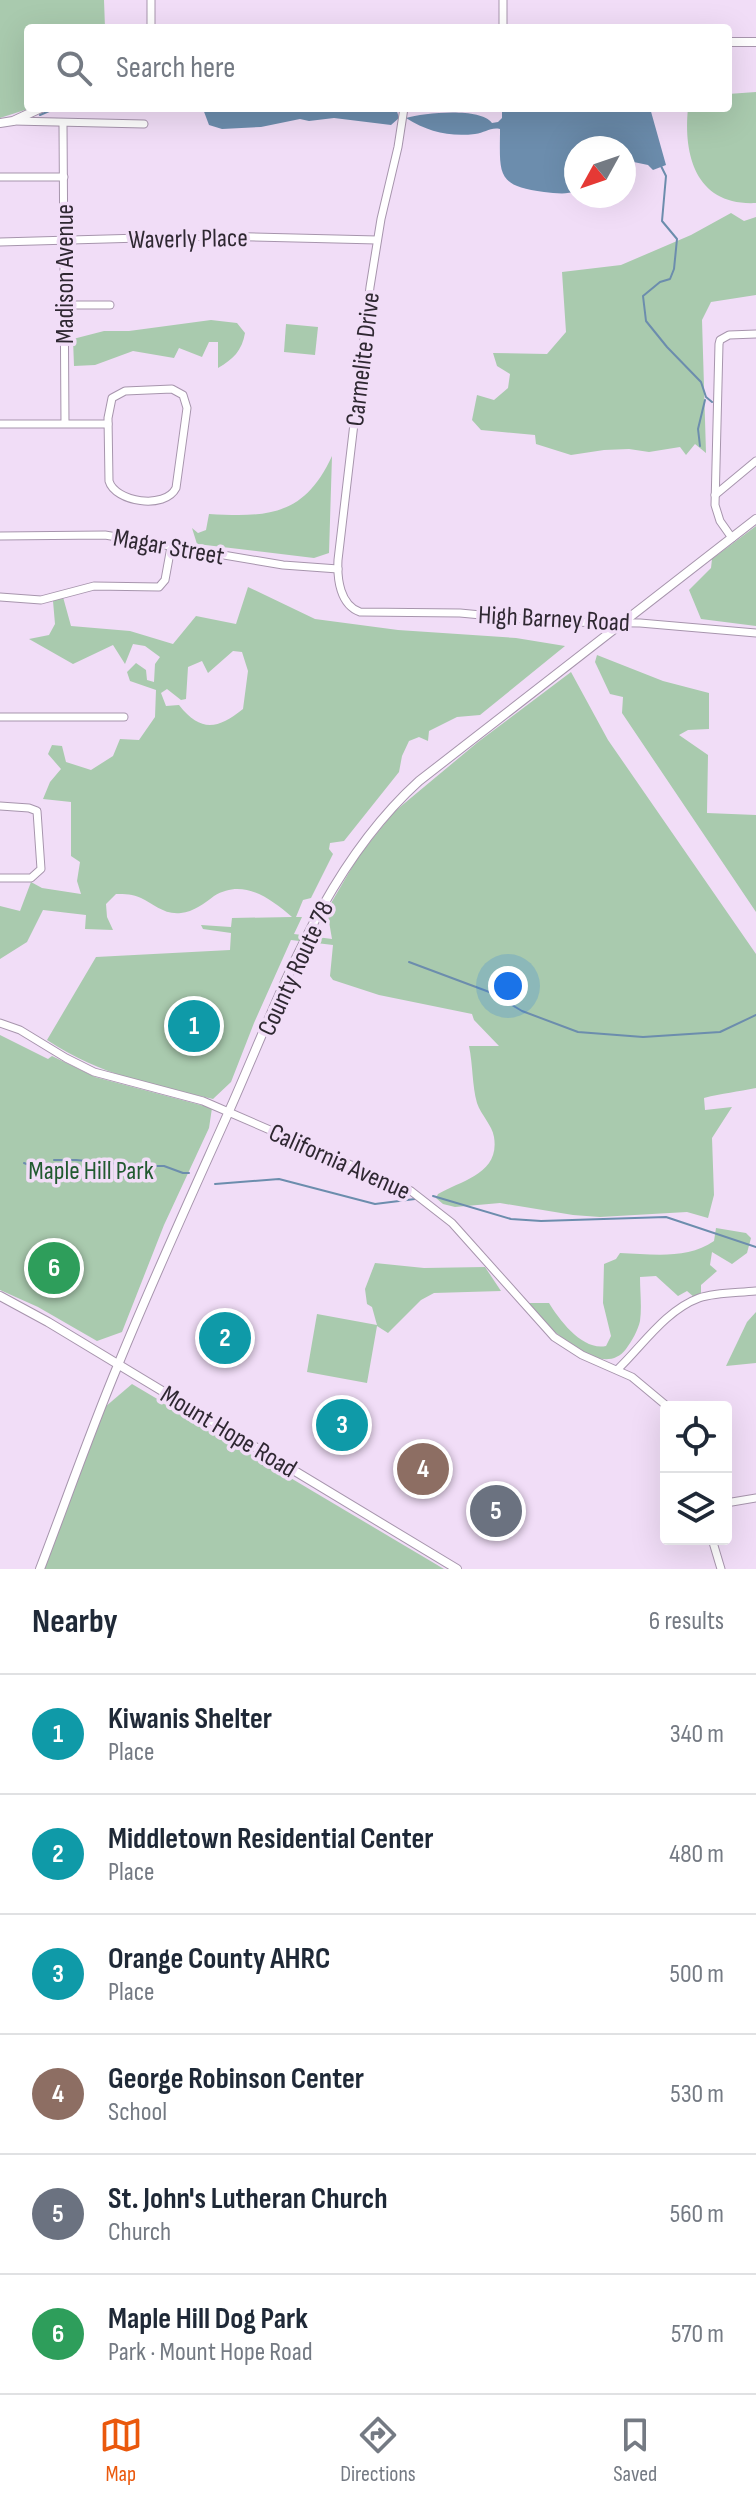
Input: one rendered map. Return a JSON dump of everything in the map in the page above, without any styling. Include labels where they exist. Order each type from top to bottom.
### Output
[{"type":"street","points":[[151,0],[151,24]]},
{"type":"street","points":[[503,0],[503,24]]},
{"type":"street","points":[[732,42],[756,42]]},
{"type":"street","points":[[13,121],[32,112]]},
{"type":"street","name":"Carmelite Drive","points":[[352,608],[344,598],[338,569],[377,240],[403,112]]},
{"type":"street","points":[[0,123],[144,124]]},
{"type":"street","name":"Madison Avenue","points":[[63,124],[65,423]]},
{"type":"street","points":[[0,177],[64,177]]},
{"type":"street","name":"Waverly Place","points":[[0,242],[212,236],[377,240]]},
{"type":"street","points":[[65,305],[110,305]]},
{"type":"street","points":[[732,538],[718,517],[715,495],[719,344],[724,337],[756,334]]},
{"type":"street","points":[[163,388],[183,395],[187,408],[176,488],[169,497],[151,501],[111,489],[108,424],[112,398],[121,392],[163,388]]},
{"type":"street","points":[[0,424],[108,424]]},
{"type":"street","points":[[715,495],[756,461]]},
{"type":"street","name":"County Route 78","points":[[40,1569],[118,1364],[229,1112],[317,917],[361,843],[388,810],[419,781],[756,519]]},
{"type":"street","name":"Magar Street","points":[[0,536],[105,535],[283,565],[338,569]]},
{"type":"street","points":[[0,597],[41,600],[94,586],[159,587],[165,580],[171,547]]},
{"type":"street","name":"High Barney Road","points":[[352,608],[366,612],[443,612],[556,622],[619,623],[756,633]]},
{"type":"street","points":[[0,717],[124,717]]},
{"type":"street","points":[[0,806],[37,811],[41,869],[35,876],[0,878]]},
{"type":"street","name":"California Avenue","points":[[0,1023],[20,1030],[100,1074],[187,1096],[229,1112],[421,1197],[472,1243],[554,1337],[582,1355],[618,1369],[644,1385],[661,1401]]},
{"type":"street","points":[[618,1369],[666,1320],[690,1303],[710,1295],[756,1291]]},
{"type":"street","name":"Mount Hope Road","points":[[0,1296],[457,1569]]},
{"type":"street","points":[[732,1502],[756,1498]]},
{"type":"street","points":[[714,1545],[721,1569]]},
{"type":"green space","points":[[0,0],[104,0],[105,24],[24,24],[24,110],[0,118]]},
{"type":"green space","points":[[756,92],[756,203],[736,202],[707,187],[698,175],[688,144],[688,112],[732,112],[732,94]]},
{"type":"green space","points":[[731,213],[744,221],[756,217],[756,295],[711,302],[702,320],[706,453],[695,444],[686,455],[680,447],[649,452],[629,449],[571,455],[536,444],[535,435],[481,430],[472,420],[477,395],[494,400],[508,388],[510,374],[497,366],[493,353],[547,354],[566,332],[562,272],[621,265],[691,235]]},
{"type":"green space","points":[[211,320],[237,323],[245,333],[236,354],[218,368],[218,342],[209,342],[202,357],[179,348],[174,358],[133,351],[95,365],[74,366],[73,339],[104,331],[129,331]]},
{"type":"green space","points":[[286,324],[318,327],[315,355],[284,352]]},
{"type":"green space","points":[[332,456],[329,553],[314,558],[197,544],[192,528],[198,533],[206,530],[209,514],[266,513],[296,502],[321,476]]},
{"type":"green space","points":[[756,526],[756,626],[701,619],[689,590],[711,568],[712,559]]},
{"type":"green space","points":[[248,587],[315,619],[398,630],[516,638],[565,646],[480,715],[457,717],[429,731],[428,741],[419,737],[409,741],[399,772],[344,841],[330,843],[329,849],[333,854],[311,898],[303,900],[296,917],[302,917],[294,934],[332,939],[327,910],[358,857],[394,812],[478,742],[571,672],[608,740],[756,954],[756,1088],[704,1098],[705,1110],[732,1107],[712,1138],[714,1195],[708,1218],[687,1212],[600,1217],[500,1203],[455,1207],[443,1204],[436,1198],[438,1194],[468,1180],[491,1160],[494,1137],[477,1103],[469,1046],[499,1046],[472,1014],[379,995],[333,980],[330,976],[333,945],[291,940],[231,1082],[213,1099],[107,1071],[47,1040],[96,957],[230,950],[231,933],[203,929],[201,925],[231,927],[232,918],[292,917],[265,897],[246,890],[225,891],[181,913],[164,911],[135,896],[116,894],[106,904],[107,917],[113,930],[85,929],[86,915],[43,910],[27,942],[0,959],[0,906],[20,911],[31,882],[42,888],[81,894],[77,881],[80,862],[71,856],[71,802],[43,799],[50,782],[61,769],[48,754],[52,745],[62,746],[66,762],[91,770],[113,756],[120,739],[139,740],[155,717],[156,690],[130,681],[127,672],[136,663],[146,670],[147,680],[154,682],[155,664],[160,657],[145,646],[133,644],[125,664],[113,645],[73,664],[29,639],[49,635],[55,624],[53,601],[63,597],[71,626],[130,631],[173,644],[196,616],[236,624]],"holes":[[[233,651],[242,652],[248,671],[243,709],[234,716],[218,724],[202,724],[179,705],[166,706],[161,693],[167,689],[181,700],[186,699],[188,667],[202,661],[208,673]]]},
{"type":"green space","points":[[597,655],[663,681],[709,693],[709,729],[688,730],[679,735],[708,755],[707,813],[756,815],[756,912],[622,713],[623,697],[610,694],[595,662]]},
{"type":"green space","name":"Maple Hill Park","points":[[0,1035],[48,1059],[52,1056],[95,1077],[212,1108],[209,1128],[164,1225],[122,1332],[97,1341],[38,1307],[0,1290]]},
{"type":"green space","points":[[716,1228],[746,1233],[751,1238],[747,1253],[732,1264],[712,1252],[710,1265],[717,1271],[701,1285],[701,1293],[694,1297],[687,1291],[678,1296],[656,1276],[640,1277],[639,1324],[626,1349],[615,1358],[602,1359],[588,1355],[573,1346],[526,1303],[549,1303],[566,1326],[581,1339],[589,1344],[606,1346],[611,1336],[603,1303],[604,1264],[616,1259],[620,1253],[692,1251],[714,1241]]},
{"type":"green space","points":[[375,1263],[424,1268],[485,1267],[501,1291],[434,1293],[421,1300],[388,1333],[377,1326],[367,1383],[307,1372],[317,1314],[377,1325],[372,1307],[367,1304],[365,1289]]},
{"type":"green space","points":[[756,1312],[756,1363],[726,1366],[747,1322]]},
{"type":"green space","points":[[132,1384],[444,1569],[39,1569],[105,1407]]},
{"type":"water","points":[[204,112],[397,112],[399,118],[391,125],[334,118],[300,119],[261,127],[222,129],[209,125]]},
{"type":"water","points":[[502,112],[651,112],[666,165],[653,170],[648,165],[636,162],[636,136],[564,136],[564,193],[544,192],[516,186],[504,175],[500,157],[500,129],[475,134],[448,134],[406,118],[464,113],[486,118],[492,123],[498,122]]},
{"type":"waterway","points":[[40,115],[47,112]]},
{"type":"waterway","points":[[661,166],[666,176],[662,221],[677,239],[670,279],[660,282],[643,296],[646,321],[701,382],[706,397],[712,402]]},
{"type":"waterway","points":[[700,446],[698,429],[705,400]]},
{"type":"waterway","points":[[409,962],[492,993],[522,1011],[578,1032],[643,1037],[720,1032],[756,1015]]},
{"type":"waterway","points":[[54,1160],[142,1166]]},
{"type":"waterway","points":[[24,1163],[29,1165]]},
{"type":"waterway","points":[[149,1166],[164,1166],[189,1173]]},
{"type":"waterway","points":[[215,1184],[279,1179],[375,1204],[415,1199]]},
{"type":"waterway","points":[[433,1196],[511,1219],[666,1217],[756,1247]]},
{"type":"place","name":"Kiwanis Shelter","points":[[194,1026]]},
{"type":"place","name":"Maple Hill Dog Park","points":[[54,1268]]},
{"type":"place","name":"Middletown Residential Center","points":[[225,1338]]},
{"type":"place","name":"Orange County AHRC","points":[[342,1425]]},
{"type":"place","name":"George Robinson Center","points":[[423,1469]]},
{"type":"place","name":"St. John's Lutheran Church","points":[[496,1511]]}]
